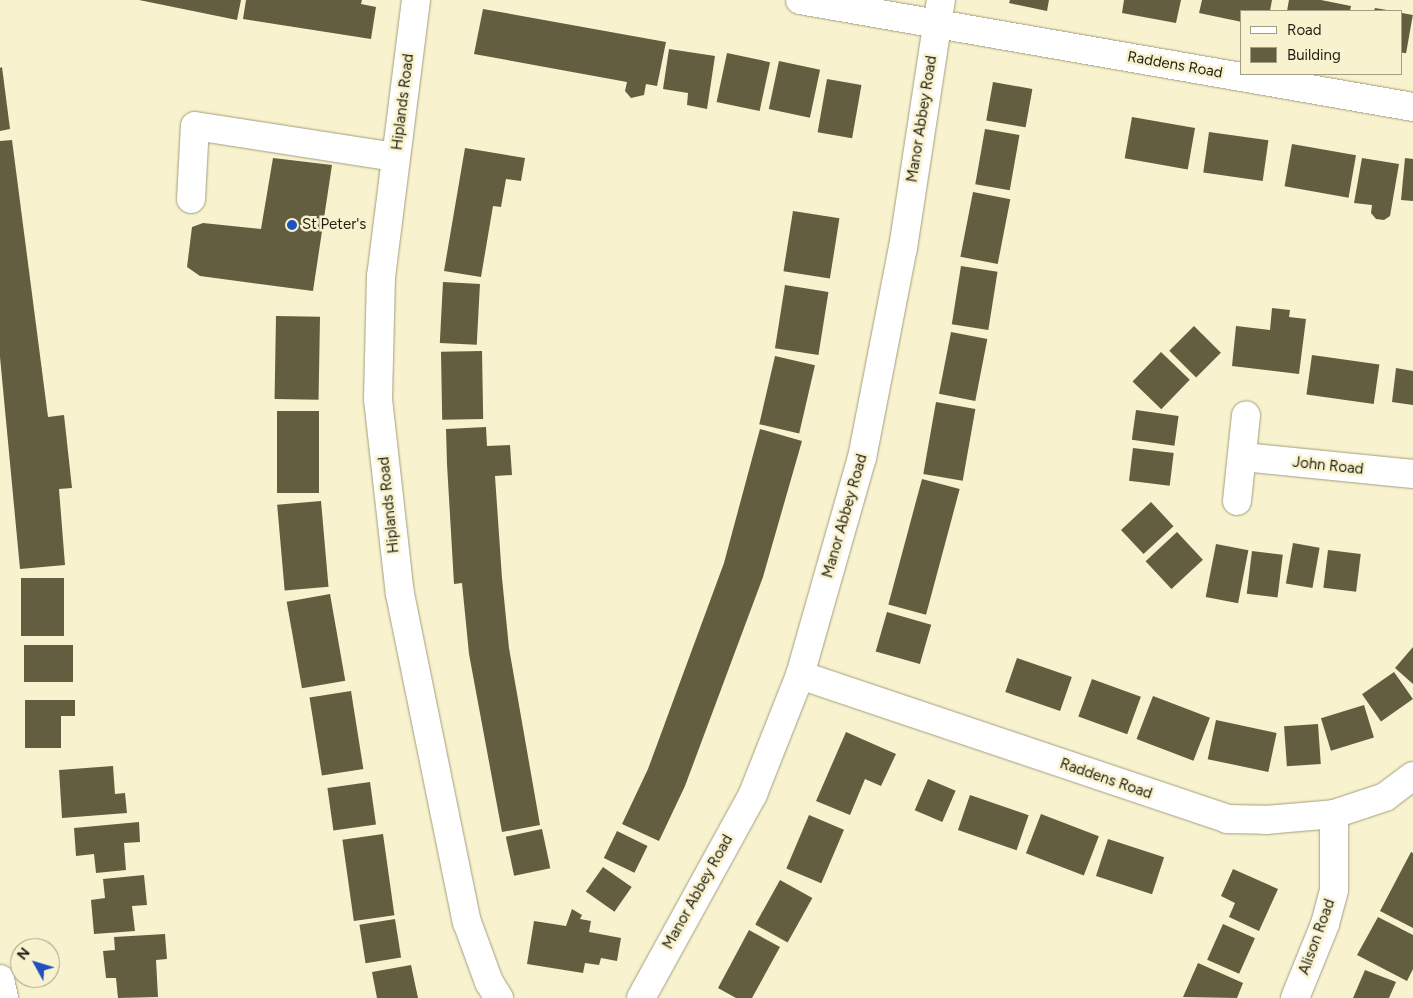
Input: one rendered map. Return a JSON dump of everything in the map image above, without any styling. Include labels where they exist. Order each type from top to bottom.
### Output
[{"type":"street","name":"Hiplands Road","points":[[416,0],[381,276],[379,380],[389,510],[400,594],[467,922],[489,982],[499,998]]},
{"type":"street","name":"Raddens Road","points":[[800,0],[939,12],[1240,72]]},
{"type":"street","name":"Manor Abbey Road","points":[[641,998],[753,794],[800,676],[862,458],[902,248],[939,12]]},
{"type":"street","name":"Raddens Road","points":[[1253,75],[1413,107]]},
{"type":"street","points":[[191,199],[195,126],[396,156]]},
{"type":"street","points":[[1237,501],[1246,415]]},
{"type":"street","name":"John Road","points":[[1243,457],[1413,474]]},
{"type":"street","name":"Raddens Road","points":[[800,676],[1227,818],[1266,820],[1334,814],[1385,797],[1413,776]]},
{"type":"street","name":"Alison Road","points":[[1295,998],[1324,924],[1334,890],[1334,814]]},
{"type":"street","points":[[0,979],[4,998]]},
{"type":"building","points":[[139,0],[241,0],[237,20]]},
{"type":"building","points":[[246,0],[362,0],[361,4],[376,7],[371,39],[243,19]]},
{"type":"building","points":[[1010,0],[1049,0],[1047,11],[1009,3]]},
{"type":"building","points":[[1124,0],[1181,0],[1176,23],[1122,13]]},
{"type":"building","points":[[1202,0],[1272,0],[1270,10],[1240,10],[1240,22],[1199,13]]},
{"type":"building","points":[[1289,0],[1321,0],[1351,6],[1350,10],[1287,10]]},
{"type":"building","points":[[483,9],[666,42],[657,86],[646,84],[644,95],[631,98],[625,91],[627,82],[474,54]]},
{"type":"building","points":[[1403,13],[1413,15],[1406,53],[1403,53]]},
{"type":"building","points":[[669,49],[715,56],[707,109],[687,105],[688,93],[663,89]]},
{"type":"building","points":[[727,53],[770,62],[760,111],[717,102]]},
{"type":"building","points":[[779,61],[820,70],[810,118],[769,109]]},
{"type":"building","points":[[2,67],[10,129],[0,131],[0,68]]},
{"type":"building","points":[[827,79],[861,85],[852,138],[818,132]]},
{"type":"building","points":[[993,82],[1032,89],[1026,127],[986,120]]},
{"type":"building","points":[[1132,117],[1195,128],[1188,169],[1125,158]]},
{"type":"building","points":[[985,129],[1019,135],[1010,190],[975,184]]},
{"type":"building","points":[[1209,132],[1268,140],[1263,181],[1203,173]]},
{"type":"building","points":[[12,140],[48,417],[64,415],[72,488],[59,489],[65,565],[20,569],[0,357],[0,141]]},
{"type":"building","points":[[1292,144],[1356,155],[1349,198],[1285,186]]},
{"type":"building","points":[[465,148],[525,158],[521,181],[506,179],[501,207],[493,206],[481,277],[444,271]]},
{"type":"building","name":"St Peter's","points":[[273,158],[332,165],[313,291],[200,276],[187,267],[192,227],[203,223],[261,229]]},
{"type":"building","points":[[1362,158],[1399,164],[1390,216],[1384,220],[1376,219],[1371,213],[1372,205],[1354,203]]},
{"type":"building","points":[[1405,158],[1413,159],[1413,201],[1401,200]]},
{"type":"building","points":[[973,192],[1010,199],[998,264],[960,257]]},
{"type":"building","points":[[793,211],[839,218],[830,279],[783,271]]},
{"type":"building","points":[[961,266],[998,272],[988,330],[952,324]]},
{"type":"building","points":[[443,282],[480,284],[477,345],[440,343]]},
{"type":"building","points":[[785,285],[828,292],[818,355],[775,348]]},
{"type":"building","points":[[1272,308],[1290,310],[1289,317],[1306,319],[1299,374],[1232,366],[1236,326],[1270,330]]},
{"type":"building","points":[[276,316],[320,317],[319,400],[275,399]]},
{"type":"building","points":[[1194,326],[1221,353],[1196,378],[1169,351]]},
{"type":"building","points":[[951,332],[987,339],[975,401],[939,394]]},
{"type":"building","points":[[482,351],[483,419],[442,420],[441,352]]},
{"type":"building","points":[[1161,352],[1190,380],[1161,409],[1133,381]]},
{"type":"building","points":[[1312,355],[1379,364],[1374,404],[1306,395]]},
{"type":"building","points":[[775,356],[815,365],[799,433],[759,424]]},
{"type":"building","points":[[1396,368],[1413,371],[1413,405],[1392,402]]},
{"type":"building","points":[[936,402],[975,409],[963,481],[923,474]]},
{"type":"building","points":[[1136,410],[1179,416],[1174,446],[1132,440]]},
{"type":"building","points":[[277,411],[319,411],[319,493],[277,493]]},
{"type":"building","points":[[486,427],[487,446],[510,445],[512,475],[495,476],[502,578],[509,648],[540,825],[502,832],[469,654],[462,583],[454,584],[447,464],[446,429]]},
{"type":"building","points":[[760,429],[802,441],[763,577],[685,786],[659,841],[622,824],[648,769],[724,563]]},
{"type":"building","points":[[1133,448],[1174,453],[1170,486],[1129,481]]},
{"type":"building","points":[[922,479],[960,489],[926,615],[888,605]]},
{"type":"building","points":[[321,501],[328,587],[285,591],[277,505]]},
{"type":"building","points":[[1151,502],[1174,526],[1144,554],[1121,530]]},
{"type":"building","points":[[1177,532],[1203,560],[1171,589],[1146,561]]},
{"type":"building","points":[[1293,543],[1320,548],[1312,588],[1286,583]]},
{"type":"building","points":[[1216,544],[1248,550],[1238,603],[1206,597]]},
{"type":"building","points":[[1328,550],[1361,554],[1356,592],[1323,588]]},
{"type":"building","points":[[1252,551],[1283,555],[1278,597],[1247,594]]},
{"type":"building","points":[[21,578],[64,578],[64,636],[21,636]]},
{"type":"building","points":[[330,594],[345,681],[302,688],[287,602]]},
{"type":"building","points":[[887,612],[931,625],[920,664],[876,651]]},
{"type":"building","points":[[24,645],[73,645],[73,682],[24,682]]},
{"type":"building","points":[[1413,647],[1413,684],[1395,668]]},
{"type":"building","points":[[1017,658],[1072,677],[1060,711],[1005,692]]},
{"type":"building","points":[[1394,672],[1413,699],[1381,721],[1362,694]]},
{"type":"building","points":[[1092,679],[1141,697],[1127,734],[1078,717]]},
{"type":"building","points":[[351,691],[363,769],[322,776],[310,698]]},
{"type":"building","points":[[1153,696],[1210,718],[1193,761],[1137,739]]},
{"type":"building","points":[[25,700],[75,700],[75,716],[61,716],[61,748],[25,748]]},
{"type":"building","points":[[1364,705],[1374,738],[1331,751],[1321,718]]},
{"type":"building","points":[[1216,720],[1277,733],[1268,772],[1208,759]]},
{"type":"building","points":[[1318,724],[1321,764],[1287,766],[1284,726]]},
{"type":"building","points":[[846,732],[896,754],[881,786],[865,779],[850,815],[816,801]]},
{"type":"building","points":[[113,766],[115,794],[125,793],[127,813],[62,818],[59,770]]},
{"type":"building","points":[[928,779],[956,791],[942,822],[915,810]]},
{"type":"building","points":[[370,782],[376,825],[333,831],[327,788]]},
{"type":"building","points":[[970,795],[1029,815],[1017,850],[958,830]]},
{"type":"building","points":[[1041,814],[1099,836],[1084,875],[1026,853]]},
{"type":"building","points":[[809,815],[844,830],[821,883],[786,868]]},
{"type":"building","points":[[139,822],[140,842],[124,843],[126,870],[96,873],[94,854],[76,856],[74,828]]},
{"type":"building","points":[[542,829],[550,868],[514,876],[506,837]]},
{"type":"building","points":[[617,831],[648,846],[634,873],[604,858]]},
{"type":"building","points":[[383,834],[394,915],[354,921],[342,840]]},
{"type":"building","points":[[1108,839],[1164,857],[1152,894],[1096,876]]},
{"type":"building","points":[[1411,852],[1413,853],[1413,928],[1380,911]]},
{"type":"building","points":[[603,867],[632,887],[614,912],[586,892]]},
{"type":"building","points":[[1233,869],[1278,889],[1259,931],[1229,917],[1235,903],[1221,896]]},
{"type":"building","points":[[144,875],[147,905],[132,906],[135,931],[94,934],[91,900],[105,898],[103,879]]},
{"type":"building","points":[[780,880],[812,898],[788,943],[755,925]]},
{"type":"building","points":[[572,909],[582,915],[580,919],[591,921],[589,932],[621,938],[617,961],[601,958],[599,965],[585,963],[583,973],[527,964],[534,921],[566,926]]},
{"type":"building","points":[[1378,917],[1413,935],[1413,969],[1407,981],[1357,955]]},
{"type":"building","points":[[395,919],[401,958],[366,963],[359,925]]},
{"type":"building","points":[[1223,924],[1255,938],[1239,974],[1207,960]]},
{"type":"building","points":[[749,930],[780,947],[752,998],[736,998],[718,988]]},
{"type":"building","points":[[165,934],[167,959],[156,960],[158,997],[118,998],[116,978],[106,978],[103,951],[115,950],[114,937]]},
{"type":"building","points":[[1198,963],[1243,983],[1237,998],[1183,997]]},
{"type":"building","points":[[411,965],[418,998],[377,998],[372,972]]},
{"type":"building","points":[[1365,970],[1396,982],[1389,998],[1353,998]]},
{"type":"place","name":"St Peter's","points":[[292,225]]}]
